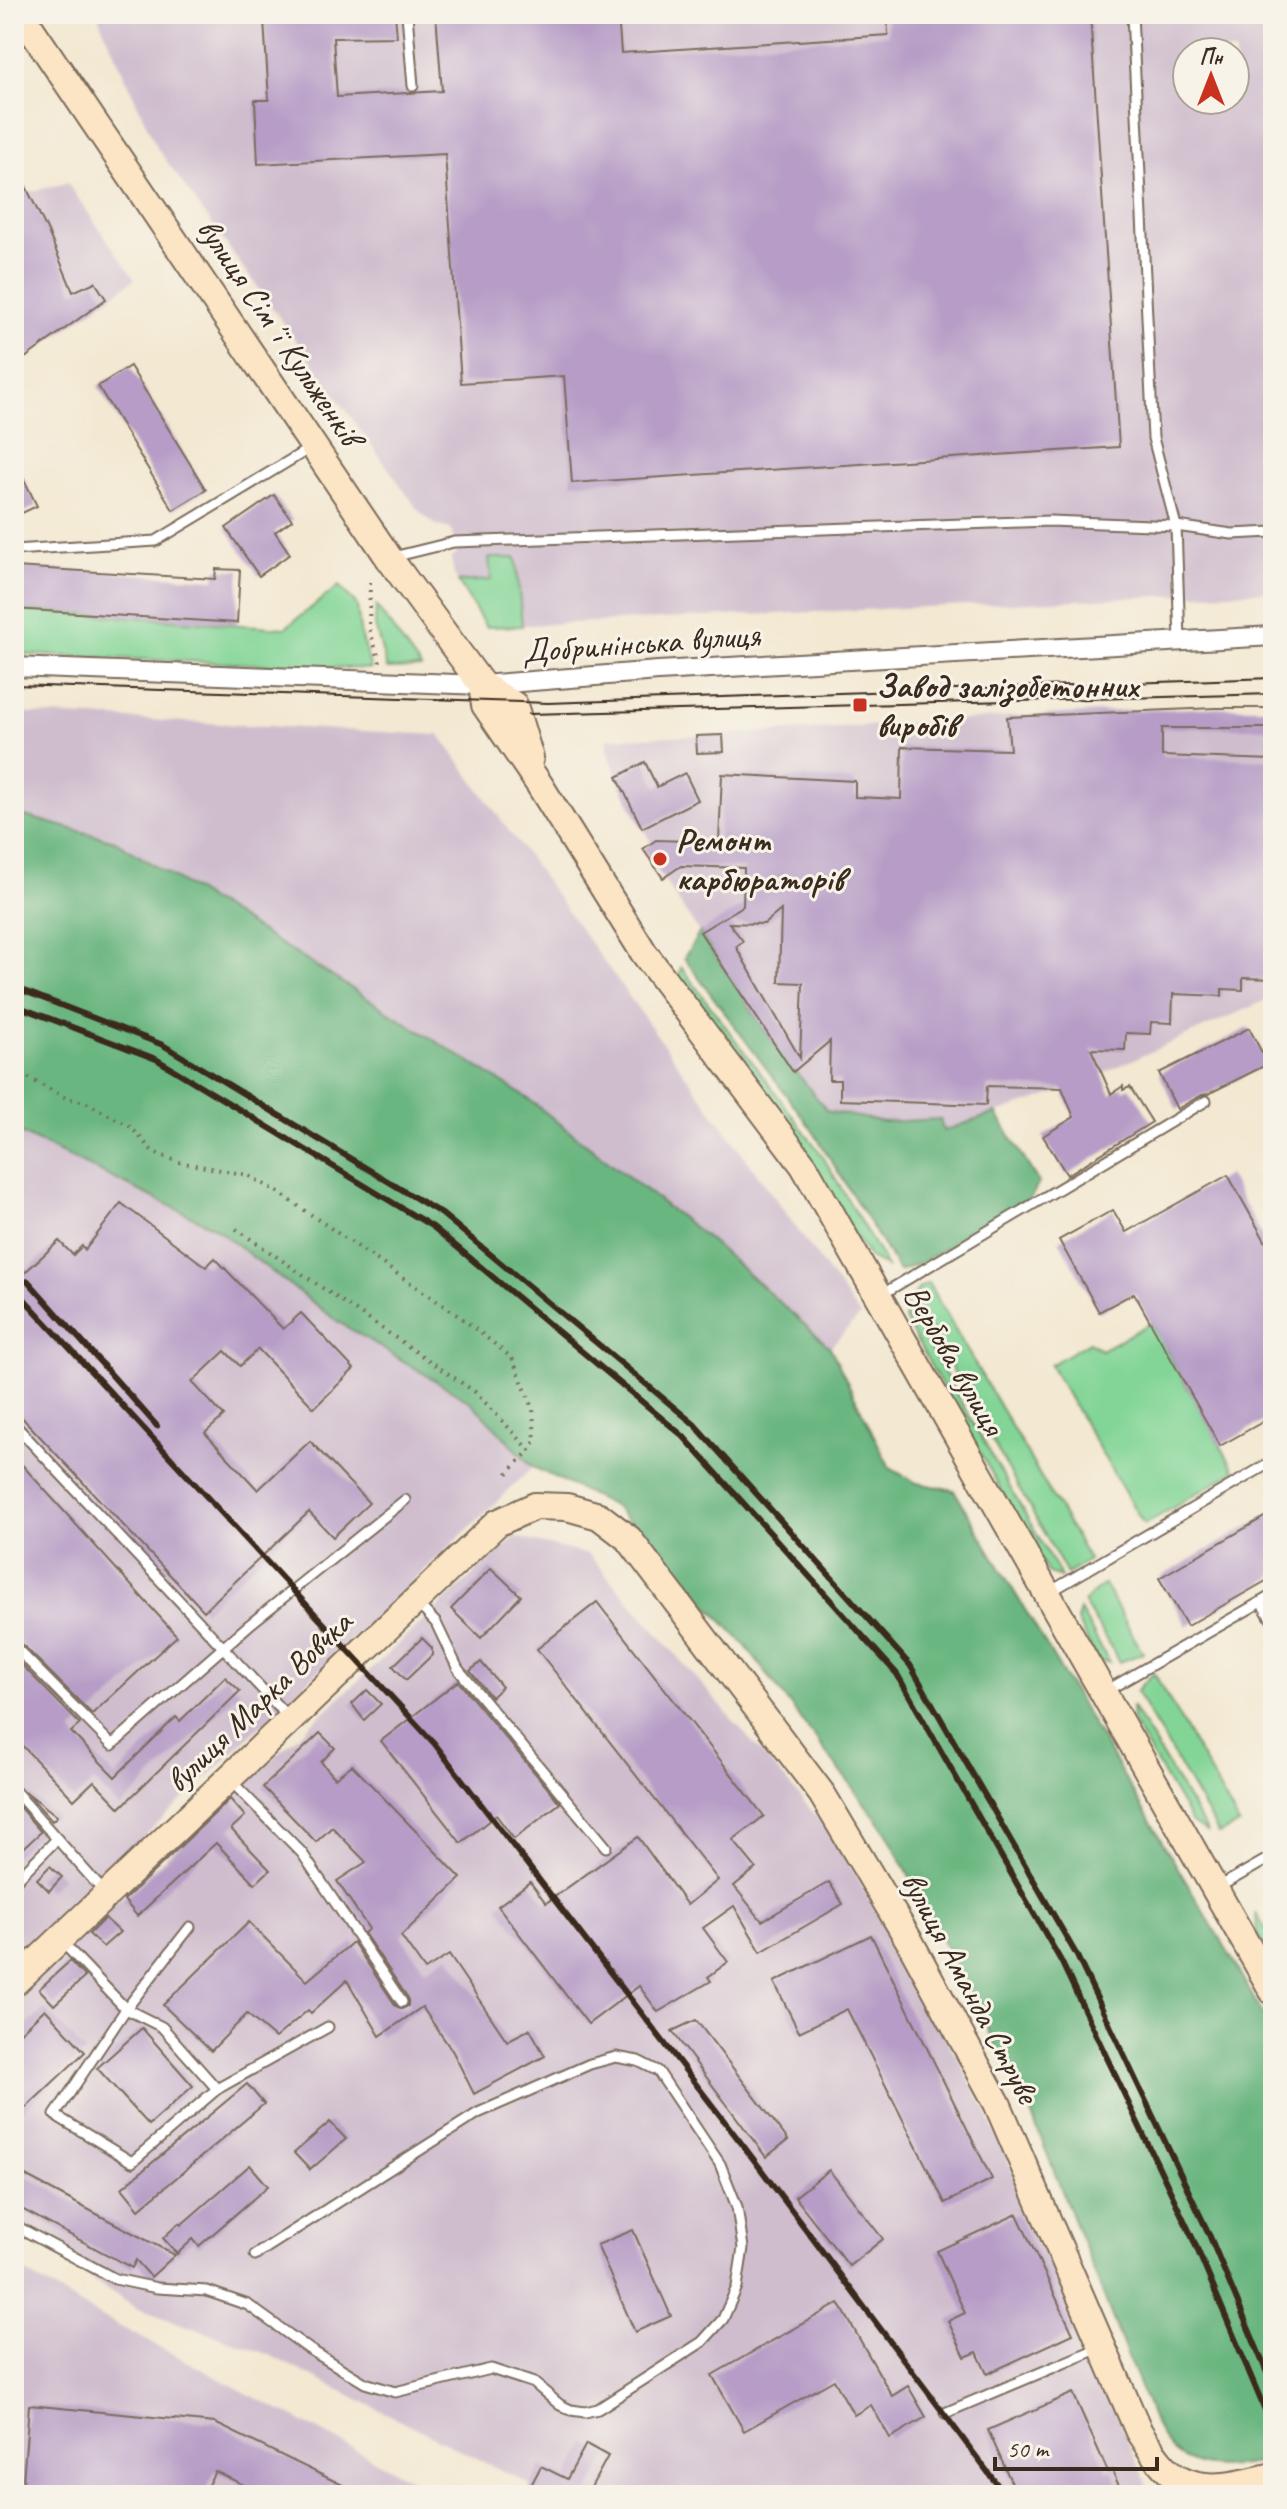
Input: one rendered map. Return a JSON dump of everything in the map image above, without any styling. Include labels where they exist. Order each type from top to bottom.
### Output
[{"type":"main road","name":"вулиця Сімʼї Кульженків","points":[[21,14],[389,558],[482,685]]},
{"type":"main road","name":"Вербова вулиця","points":[[482,685],[485,705],[539,784],[644,953],[804,1166],[1273,1991]]},
{"type":"main road","name":"вулиця Марка Вовчка","points":[[14,1983],[497,1523],[535,1506],[567,1507]]},
{"type":"main road","name":"вулиця Аманда Струве","points":[[567,1507],[599,1516],[629,1539],[822,1794],[910,1942],[997,2103],[1139,2432],[1163,2466],[1196,2487],[1235,2486],[1273,2476]]},
{"type":"street","name":"Добринінська вулиця","points":[[14,667],[482,685],[658,671],[1273,636]]},
{"type":"lane","points":[[407,14],[413,86]]},
{"type":"lane","points":[[1132,14],[1153,438],[1176,526],[1180,641]]},
{"type":"lane","points":[[14,550],[156,541],[314,445]]},
{"type":"lane","points":[[389,558],[454,542],[1050,521],[1176,526],[1232,534],[1273,532]]},
{"type":"lane","points":[[878,1296],[1206,1101]]},
{"type":"lane","points":[[14,1424],[290,1720]]},
{"type":"lane","points":[[1047,1594],[1273,1461]]},
{"type":"lane","points":[[14,1646],[112,1745],[223,1647],[405,1500]]},
{"type":"lane","points":[[1103,1693],[1273,1595]]},
{"type":"lane","points":[[415,1600],[436,1623],[458,1669],[606,1847]]},
{"type":"lane","points":[[1261,1602],[1273,1622]]},
{"type":"lane","points":[[229,1778],[302,1853],[402,2002]]},
{"type":"lane","points":[[14,1790],[106,1895]]},
{"type":"lane","points":[[14,1882],[57,1839]]},
{"type":"lane","points":[[1215,1889],[1273,1856]]},
{"type":"lane","points":[[190,1927],[126,2009],[55,2115],[132,2162],[217,2089],[328,2027]]},
{"type":"lane","points":[[59,1939],[126,2009],[162,2027],[217,2089]]},
{"type":"lane","points":[[14,2225],[115,2279],[157,2288],[207,2291],[248,2305],[309,2349],[365,2383],[395,2392],[491,2369],[534,2383],[560,2405],[585,2412],[598,2409],[702,2342],[723,2319],[737,2287],[743,2248],[737,2207],[720,2164],[658,2071],[638,2061],[616,2057],[590,2064],[478,2113],[255,2255]]},
{"type":"lane","points":[[945,2413],[1102,2347]]},
{"type":"path","points":[[370,582],[369,628],[383,672]]},
{"type":"path","points":[[14,1070],[131,1127],[153,1152],[179,1162],[247,1175],[275,1190],[463,1319],[512,1358],[533,1408],[535,1441],[507,1474]]},
{"type":"path","points":[[236,1229],[475,1392],[530,1450]]},
{"type":"shaded area","points":[[97,14],[1273,14],[1273,591],[486,627],[454,575],[451,558],[457,554],[451,529],[436,525],[419,511],[157,148]]},
{"type":"shaded area","points":[[67,183],[135,279],[14,366],[14,200],[29,192]]},
{"type":"shaded area","points":[[1215,707],[1273,708],[1273,997],[1063,1091],[943,1131],[940,1119],[884,1122],[827,1111],[773,1042],[643,849],[651,843],[617,777],[607,747],[607,738],[723,735]]},
{"type":"shaded area","points":[[14,713],[440,735],[860,1316],[830,1347],[706,1237],[527,1098],[115,841],[14,813]]},
{"type":"shaded area","points":[[14,1130],[212,1226],[337,1321],[471,1402],[533,1467],[14,1960]]},
{"type":"shaded area","points":[[515,1537],[589,1555],[834,1836],[986,2110],[1151,2495],[534,2495],[531,2485],[267,2354],[136,2308],[14,2228],[14,1996]]},
{"type":"shaded area","points":[[14,2266],[100,2316],[441,2495],[14,2495]]},
{"type":"green space","points":[[489,558],[516,558],[522,626],[486,627],[458,582],[491,580]]},
{"type":"green space","points":[[339,586],[357,605],[360,631],[371,669],[14,654],[14,609],[285,628]]},
{"type":"green space","points":[[376,606],[421,668],[387,669],[375,626]]},
{"type":"green space","points":[[14,813],[115,841],[527,1098],[706,1237],[830,1347],[890,1468],[917,1483],[954,1490],[1273,2033],[1273,2460],[1247,2465],[1205,2466],[1181,2457],[1165,2442],[1153,2420],[1030,2111],[887,1833],[744,1644],[614,1506],[533,1467],[471,1402],[337,1321],[212,1226],[14,1130]]},
{"type":"green space","points":[[700,932],[773,1042],[827,1111],[884,1122],[940,1119],[943,1131],[996,1113],[1039,1183],[1030,1199],[920,1263],[899,1271],[813,1131],[684,958]]},
{"type":"green space","points":[[681,967],[822,1155],[887,1267],[870,1258],[678,979]]},
{"type":"green space","points":[[928,1283],[1089,1560],[1067,1574],[912,1298],[919,1288]]},
{"type":"green space","points":[[905,1304],[1061,1577],[1048,1573],[905,1320]]},
{"type":"green space","points":[[1151,1323],[1235,1471],[1144,1525],[1050,1365],[1089,1342],[1101,1350]]},
{"type":"green space","points":[[1104,1584],[1143,1653],[1120,1662],[1083,1602]]},
{"type":"green space","points":[[1080,1610],[1109,1662],[1098,1661],[1077,1621]]},
{"type":"green space","points":[[1154,1673],[1239,1824],[1219,1834],[1136,1691]]},
{"type":"green space","points":[[1132,1706],[1208,1833],[1192,1823],[1133,1723]]},
{"type":"green space","points":[[1256,1913],[1273,1942],[1273,1961],[1257,1935]]},
{"type":"building","points":[[273,14],[395,14],[397,37],[333,38],[337,97],[442,91],[436,14],[618,14],[621,53],[888,35],[887,14],[1090,14],[1119,447],[572,483],[564,376],[461,383],[445,154],[258,164],[255,100],[269,100],[264,20],[273,19]]},
{"type":"building","points":[[14,162],[73,292],[95,282],[106,299],[14,366]]},
{"type":"building","points":[[130,366],[206,490],[173,510],[98,386]]},
{"type":"building","points":[[14,459],[37,506],[20,514],[14,501]]},
{"type":"building","points":[[274,495],[292,520],[275,532],[290,554],[259,576],[226,528]]},
{"type":"building","points":[[14,567],[215,579],[216,569],[240,570],[237,623],[14,609]]},
{"type":"building","points":[[1273,708],[1273,728],[1162,728],[1162,756],[1273,760],[1273,979],[1243,978],[1243,990],[1222,989],[1222,996],[1173,994],[1172,1023],[1151,1022],[1150,1034],[1126,1033],[1125,1050],[1091,1049],[1111,1094],[1123,1086],[1123,1090],[1130,1087],[1152,1122],[1067,1175],[1043,1136],[1074,1117],[1062,1088],[987,1086],[986,1105],[840,1100],[840,1080],[829,1080],[830,1041],[793,1072],[700,932],[743,906],[744,868],[681,866],[663,878],[643,849],[656,840],[719,842],[722,774],[855,781],[855,797],[901,799],[902,747],[1010,750],[1007,717]],"holes":[[[781,910],[779,982],[803,983],[800,1058],[736,947],[743,941],[729,923],[764,924]]]},
{"type":"building","points":[[723,735],[724,752],[697,753],[696,736]]},
{"type":"building","points":[[645,762],[657,787],[685,773],[698,800],[642,828],[617,777]]},
{"type":"building","points":[[1249,1028],[1268,1064],[1177,1109],[1159,1073]]},
{"type":"building","points":[[1228,1175],[1273,1255],[1273,1416],[1220,1446],[1134,1293],[1099,1312],[1059,1240],[1113,1210],[1126,1232]]},
{"type":"building","points":[[121,1203],[206,1267],[215,1258],[283,1329],[301,1313],[354,1369],[314,1408],[258,1349],[240,1366],[225,1351],[192,1382],[224,1416],[205,1433],[258,1490],[310,1441],[369,1503],[333,1537],[309,1512],[204,1611],[14,1409],[14,1266],[22,1275],[59,1241],[73,1255],[82,1246],[85,1250]]},
{"type":"building","points":[[14,1456],[177,1636],[92,1714],[14,1639]]},
{"type":"building","points":[[1273,1512],[1273,1577],[1187,1626],[1159,1578]]},
{"type":"building","points":[[491,1568],[521,1596],[481,1638],[451,1609]]},
{"type":"building","points":[[597,1602],[764,1816],[733,1840],[756,1868],[734,1886],[762,1921],[829,1882],[843,1904],[761,1952],[734,1906],[703,1928],[728,1962],[708,1977],[711,1981],[658,2012],[639,1986],[588,2024],[498,1906],[530,1882],[546,1903],[638,1837],[687,1905],[718,1880],[537,1649]]},
{"type":"building","points":[[422,1638],[432,1648],[432,1655],[406,1680],[393,1666]]},
{"type":"building","points":[[14,1657],[80,1724],[71,1732],[115,1777],[176,1717],[180,1721],[225,1677],[240,1691],[120,1808],[94,1781],[74,1800],[14,1737]]},
{"type":"building","points":[[481,1662],[502,1687],[491,1697],[470,1671]]},
{"type":"building","points":[[458,1681],[560,1803],[514,1839],[496,1815],[461,1843],[381,1741]]},
{"type":"building","points":[[367,1690],[381,1704],[364,1720],[352,1704]]},
{"type":"building","points":[[320,1733],[335,1748],[321,1762],[335,1778],[352,1765],[461,1878],[401,1936],[425,1970],[449,1955],[507,2041],[530,2029],[545,2056],[474,2094],[453,2052],[422,2007],[380,2036],[347,1980],[311,2013],[308,2010],[275,2038],[247,2014],[211,2051],[163,2005],[249,1922],[307,1981],[353,1942],[396,2006],[402,2009],[408,2006],[408,1998],[364,1933],[369,1929],[337,1881],[366,1862],[332,1827],[316,1842],[263,1787]]},
{"type":"building","points":[[25,1791],[57,1816],[52,1821]]},
{"type":"building","points":[[230,1799],[245,1816],[231,1829],[270,1870],[255,1884],[216,1843],[137,1916],[124,1900]]},
{"type":"building","points":[[14,1801],[41,1832],[14,1857]]},
{"type":"building","points":[[50,1866],[62,1877],[49,1891],[37,1879]]},
{"type":"building","points":[[105,1918],[120,1932],[103,1947],[89,1934]]},
{"type":"building","points":[[871,1935],[992,2179],[945,2203],[847,2009],[799,2032],[774,1982]]},
{"type":"building","points":[[70,1961],[85,1977],[54,2005],[39,1989]]},
{"type":"building","points":[[45,2009],[85,2052],[14,2119],[14,2038]]},
{"type":"building","points":[[696,2020],[788,2140],[766,2157],[672,2031]]},
{"type":"building","points":[[142,2028],[193,2086],[149,2125],[97,2068]]},
{"type":"building","points":[[247,2084],[264,2104],[139,2209],[122,2188]]},
{"type":"building","points":[[330,2122],[346,2139],[310,2170],[294,2153]]},
{"type":"building","points":[[250,2165],[268,2186],[199,2246],[193,2239],[177,2254],[163,2238]]},
{"type":"building","points":[[14,2170],[175,2255],[151,2277],[136,2260],[132,2268],[14,2205]]},
{"type":"building","points":[[829,2170],[883,2239],[849,2266],[795,2197]]},
{"type":"building","points":[[1017,2214],[1073,2334],[987,2374],[977,2352],[965,2357],[948,2321],[965,2313],[937,2251]]},
{"type":"building","points":[[633,2230],[671,2316],[635,2332],[597,2245]]},
{"type":"building","points":[[839,2303],[892,2396],[908,2386],[926,2417],[890,2438],[871,2405],[854,2415],[834,2380],[744,2431],[712,2375]]},
{"type":"building","points":[[1073,2393],[1108,2472],[1112,2470],[1123,2495],[1017,2495],[988,2430]]},
{"type":"building","points":[[29,2405],[215,2423],[363,2495],[264,2495],[215,2471],[203,2495],[22,2495]]},
{"type":"building","points":[[586,2444],[608,2456],[589,2491],[597,2495],[526,2495],[541,2466],[567,2479]]},
{"type":"tram line","points":[[14,685],[548,703],[1273,678]]},
{"type":"tram line","points":[[529,714],[1273,694]]},
{"type":"railway","points":[[14,987],[163,1045],[442,1214],[694,1424],[910,1665],[1076,1954],[1208,2232],[1273,2387]]},
{"type":"railway","points":[[14,1005],[156,1059],[433,1227],[683,1436],[897,1674],[1061,1961],[1193,2239],[1273,2429]]},
{"type":"railway","points":[[28,1281],[157,1426]]},
{"type":"railway","points":[[14,1288],[434,1743],[745,2148],[1005,2495]]},
{"type":"place","name":"Завод залізобетонних виробів","points":[[860,705]]},
{"type":"place","name":"Ремонт карбюраторів","points":[[660,859]]}]
